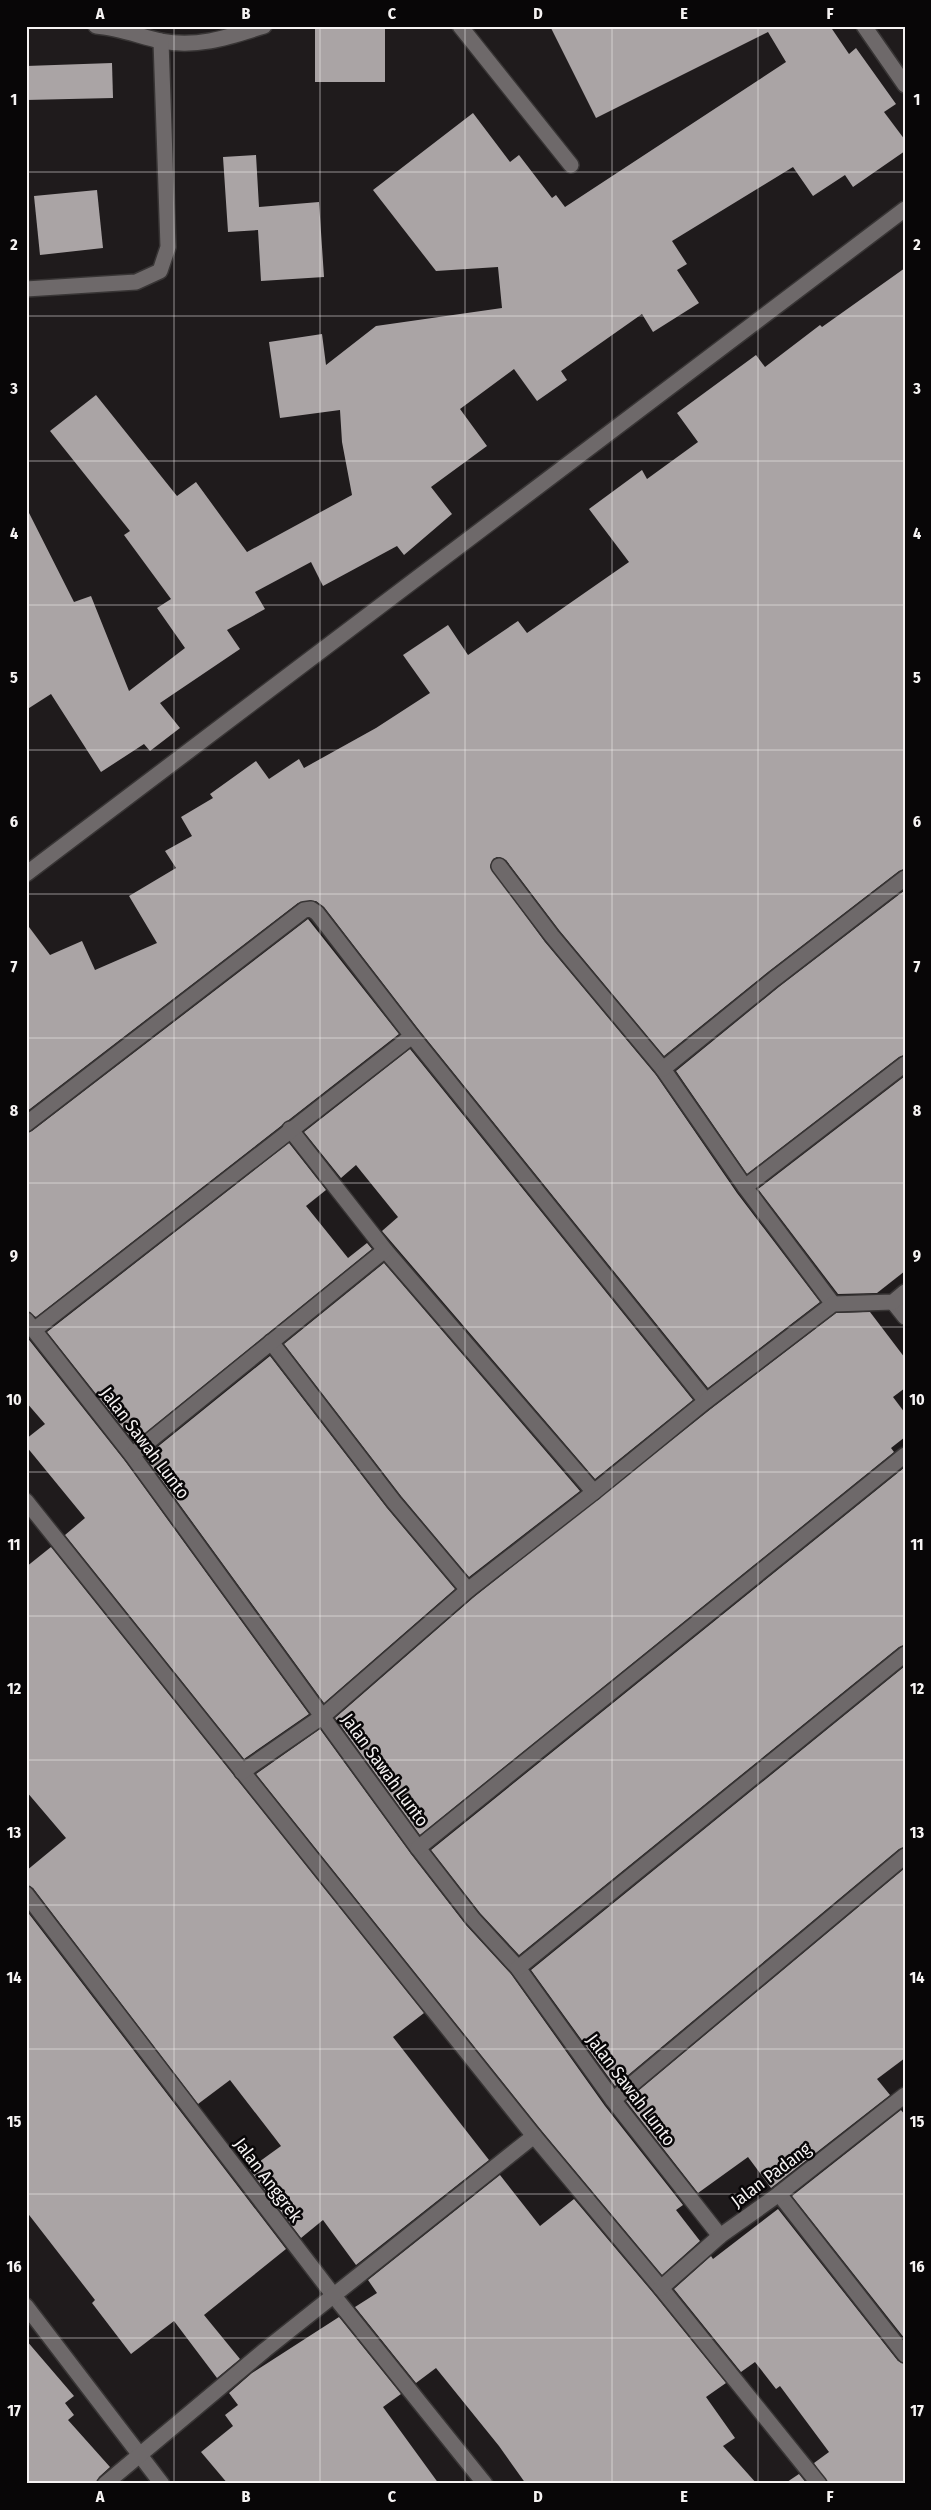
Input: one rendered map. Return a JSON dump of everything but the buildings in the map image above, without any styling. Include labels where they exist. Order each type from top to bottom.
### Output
[{"type":"street","points":[[96,26],[138,30],[161,41],[203,43],[224,39],[264,26]]},
{"type":"street","points":[[460,26],[571,166]]},
{"type":"street","points":[[864,26],[905,85]]},
{"type":"street","points":[[26,289],[136,282],[160,271],[168,246],[161,41]]},
{"type":"street","points":[[26,874],[905,209]]},
{"type":"street","points":[[499,866],[552,936],[662,1070],[745,1187],[833,1304]]},
{"type":"street","points":[[662,1070],[774,979],[905,878]]},
{"type":"street","points":[[26,1124],[306,909],[317,913],[412,1036],[706,1401]]},
{"type":"street","points":[[30,1325],[412,1036]]},
{"type":"street","points":[[745,1187],[905,1064]]},
{"type":"street","points":[[290,1129],[385,1250],[594,1492]]},
{"type":"street","points":[[132,1455],[385,1250]]},
{"type":"street","points":[[242,1772],[323,1716],[468,1590],[594,1492],[706,1401],[833,1304],[899,1297],[905,1316]]},
{"type":"street","name":"Jalan Sawah Lunto","points":[[30,1325],[132,1455],[418,1848],[473,1919],[518,1968],[613,2100],[720,2236]]},
{"type":"street","points":[[271,1342],[394,1502],[468,1590]]},
{"type":"street","points":[[418,1848],[905,1455]]},
{"type":"street","points":[[26,1501],[534,2136],[661,2288],[819,2484]]},
{"type":"street","points":[[518,1968],[905,1654]]},
{"type":"street","points":[[613,2100],[905,1856]]},
{"type":"street","name":"Jalan Anggrek","points":[[26,1894],[334,2296],[485,2484]]},
{"type":"street","name":"Jalan Padang","points":[[661,2288],[720,2236],[779,2194],[905,2095]]},
{"type":"street","points":[[104,2484],[534,2136]]},
{"type":"street","points":[[779,2194],[905,2355]]},
{"type":"street","points":[[26,2306],[162,2484]]}]
